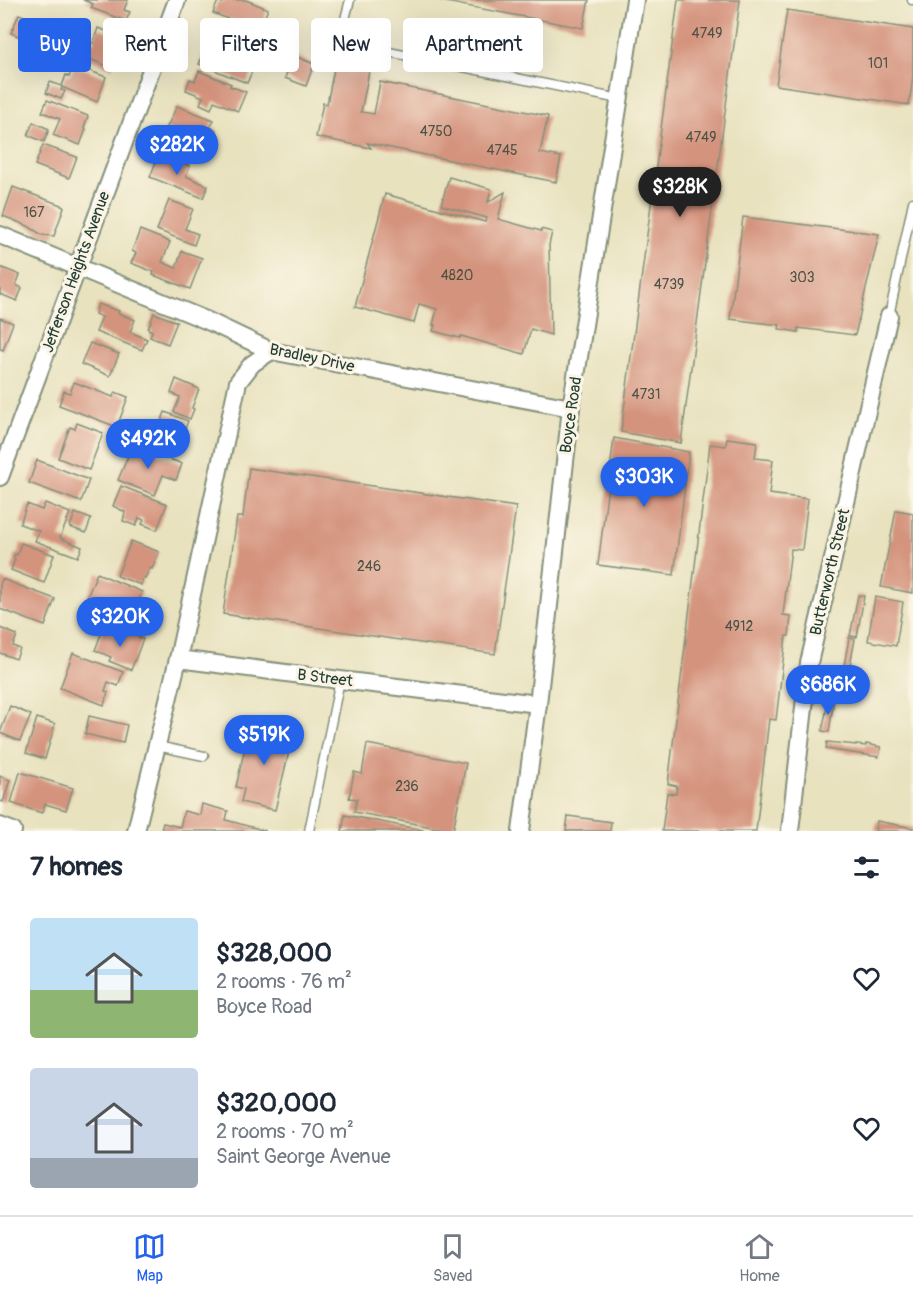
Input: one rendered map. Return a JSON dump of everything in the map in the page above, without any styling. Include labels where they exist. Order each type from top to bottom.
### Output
[{"type":"street","name":"Jefferson Heights Avenue","points":[[0,477],[177,0]]},
{"type":"street","name":"Boyce Road","points":[[521,831],[538,704],[571,408],[635,0]]},
{"type":"street","name":"Bradley Drive","points":[[0,235],[208,321],[271,351],[571,408]]},
{"type":"street","name":"Butterworth Street","points":[[790,831],[809,663],[889,316]]},
{"type":"street","points":[[136,831],[178,659],[238,382],[252,364],[271,351]]},
{"type":"street","name":"B Street","points":[[178,659],[538,704]]},
{"type":"street","points":[[0,826],[13,831]]},
{"type":"lane","points":[[350,0],[345,19],[360,40],[374,49],[619,99]]},
{"type":"lane","points":[[889,316],[913,202]]},
{"type":"lane","points":[[309,831],[340,680]]},
{"type":"lane","points":[[157,746],[204,756]]},
{"type":"building","points":[[83,0],[128,0],[124,10],[130,12],[127,18],[118,18],[91,8],[93,4]]},
{"type":"building","points":[[224,0],[246,0],[268,9],[264,18],[226,18],[213,13],[218,1],[223,3]]},
{"type":"building","points":[[589,0],[583,28],[543,20],[543,18],[530,18],[440,1]]},
{"type":"building","points":[[678,0],[740,0],[681,443],[621,432]]},
{"type":"building","points":[[787,10],[913,29],[913,76],[909,105],[776,85]]},
{"type":"building","points":[[19,14],[29,18],[18,18],[18,36],[11,33]]},
{"type":"building","points":[[98,28],[103,30],[103,64],[91,60],[91,42],[93,43]]},
{"type":"building","points":[[299,58],[311,63],[311,72],[306,86],[285,78],[287,72],[299,72]]},
{"type":"building","points":[[91,71],[106,77],[97,102],[62,87],[61,90],[65,91],[61,99],[46,93],[50,82],[62,86],[66,75],[69,77],[71,72]]},
{"type":"building","points":[[199,71],[246,92],[238,111],[214,101],[211,109],[200,104],[203,97],[186,90],[190,79],[195,81]]},
{"type":"building","points":[[219,72],[252,72],[247,83]]},
{"type":"building","points":[[333,72],[369,72],[361,112],[374,114],[380,82],[548,116],[540,153],[561,157],[556,182],[367,143],[371,148],[316,137],[323,103],[327,104]]},
{"type":"building","points":[[47,100],[88,116],[80,145],[53,135],[60,119],[42,112]]},
{"type":"building","points":[[177,106],[214,120],[210,128],[216,130],[211,144],[205,141],[200,152],[182,144],[185,137],[166,129]]},
{"type":"building","points":[[33,122],[49,129],[44,142],[28,135]]},
{"type":"building","points":[[43,145],[77,157],[69,178],[35,165]]},
{"type":"building","points":[[159,154],[190,166],[186,176],[208,186],[203,198],[150,177]]},
{"type":"building","points":[[449,177],[491,189],[488,202],[505,192],[498,219],[552,232],[549,245],[551,335],[531,329],[524,354],[461,336],[460,338],[433,331],[437,309],[419,304],[414,323],[355,307],[385,194],[485,222],[487,218],[441,205]]},
{"type":"building","points":[[13,187],[64,207],[54,236],[42,235],[28,226],[3,216]]},
{"type":"building","points":[[169,200],[193,209],[185,229],[198,234],[194,245],[157,230]]},
{"type":"building","points":[[743,217],[879,234],[855,335],[798,328],[798,332],[779,329],[780,325],[730,319]]},
{"type":"building","points":[[140,230],[170,242],[162,262],[176,268],[182,251],[202,258],[190,289],[153,275],[154,272],[131,263],[136,253],[132,251]]},
{"type":"building","points":[[0,267],[20,275],[16,285],[22,288],[17,301],[0,294]]},
{"type":"building","points":[[98,304],[119,311],[118,313],[135,320],[130,332],[147,339],[142,350],[96,332],[102,317],[95,314]]},
{"type":"building","points":[[154,313],[177,322],[168,344],[150,337],[152,331],[148,329]]},
{"type":"building","points":[[0,318],[13,323],[3,350],[0,349]]},
{"type":"building","points":[[90,343],[119,354],[110,376],[81,364]]},
{"type":"building","points":[[176,379],[199,389],[190,419],[174,412],[180,397],[171,393]]},
{"type":"building","points":[[74,382],[113,397],[115,392],[128,397],[117,427],[59,405],[64,391],[70,393]]},
{"type":"building","points":[[165,412],[188,421],[179,444],[157,434]]},
{"type":"building","points":[[77,423],[103,433],[89,470],[58,458],[70,427],[75,429]]},
{"type":"building","points":[[614,438],[689,452],[674,575],[598,565]]},
{"type":"building","points":[[727,438],[757,442],[755,458],[773,460],[769,494],[808,499],[802,550],[791,549],[783,615],[791,616],[789,636],[786,636],[776,720],[769,719],[756,831],[662,831],[667,793],[676,794],[677,786],[668,784],[710,444],[726,446]]},
{"type":"building","points":[[133,444],[182,464],[176,480],[163,475],[155,495],[118,480]]},
{"type":"building","points":[[37,460],[89,480],[81,502],[29,483]]},
{"type":"building","points":[[249,468],[516,507],[495,654],[223,614],[237,517],[243,517]]},
{"type":"building","points":[[121,486],[167,504],[157,530],[142,524],[144,520],[139,518],[136,526],[123,521],[125,512],[113,506]]},
{"type":"building","points":[[45,503],[70,513],[60,538],[82,547],[78,557],[35,541],[39,531],[20,524],[27,504],[42,510]]},
{"type":"building","points":[[896,510],[913,513],[913,593],[881,587]]},
{"type":"building","points":[[75,513],[91,519],[86,533],[70,527]]},
{"type":"building","points":[[131,541],[159,552],[152,569],[150,568],[145,578],[143,577],[141,585],[117,576]]},
{"type":"building","points":[[21,543],[54,555],[44,583],[11,570],[15,559],[13,558],[15,554],[17,555]]},
{"type":"building","points":[[97,573],[142,592],[129,626],[83,607]]},
{"type":"building","points":[[2,579],[55,599],[45,626],[0,609]]},
{"type":"building","points":[[858,595],[864,596],[857,637],[850,636]]},
{"type":"building","points":[[875,597],[903,602],[896,646],[868,641]]},
{"type":"building","points":[[0,628],[17,635],[13,646],[20,649],[16,659],[0,653]]},
{"type":"building","points":[[103,629],[120,636],[123,630],[143,639],[131,670],[109,661],[111,657],[95,650]]},
{"type":"building","points":[[849,638],[855,639],[846,687],[840,687]]},
{"type":"building","points":[[73,653],[123,672],[118,686],[108,682],[104,705],[60,688]]},
{"type":"building","points":[[829,698],[834,699],[829,732],[822,731]]},
{"type":"building","points":[[10,706],[31,715],[20,741],[0,733]]},
{"type":"building","points":[[89,716],[127,725],[123,743],[85,734]]},
{"type":"building","points":[[37,718],[55,724],[45,759],[26,753]]},
{"type":"building","points":[[250,725],[293,735],[275,810],[241,802],[244,789],[236,787]]},
{"type":"building","points":[[827,742],[881,747],[879,757],[826,749]]},
{"type":"building","points":[[367,744],[466,763],[453,831],[354,812],[357,799],[349,798],[354,772],[362,774]]},
{"type":"building","points":[[20,772],[73,788],[66,810],[45,804],[42,813],[11,803]]},
{"type":"building","points":[[0,776],[10,780],[3,802],[0,801]]},
{"type":"building","points":[[202,804],[228,811],[226,820],[266,831],[161,831],[163,823],[180,827],[184,811],[200,815]]},
{"type":"building","points":[[345,815],[423,830],[423,831],[342,831]]},
{"type":"building","points":[[568,816],[611,822],[610,831],[566,831]]},
{"type":"building","points":[[877,821],[913,828],[913,831],[875,831]]}]
